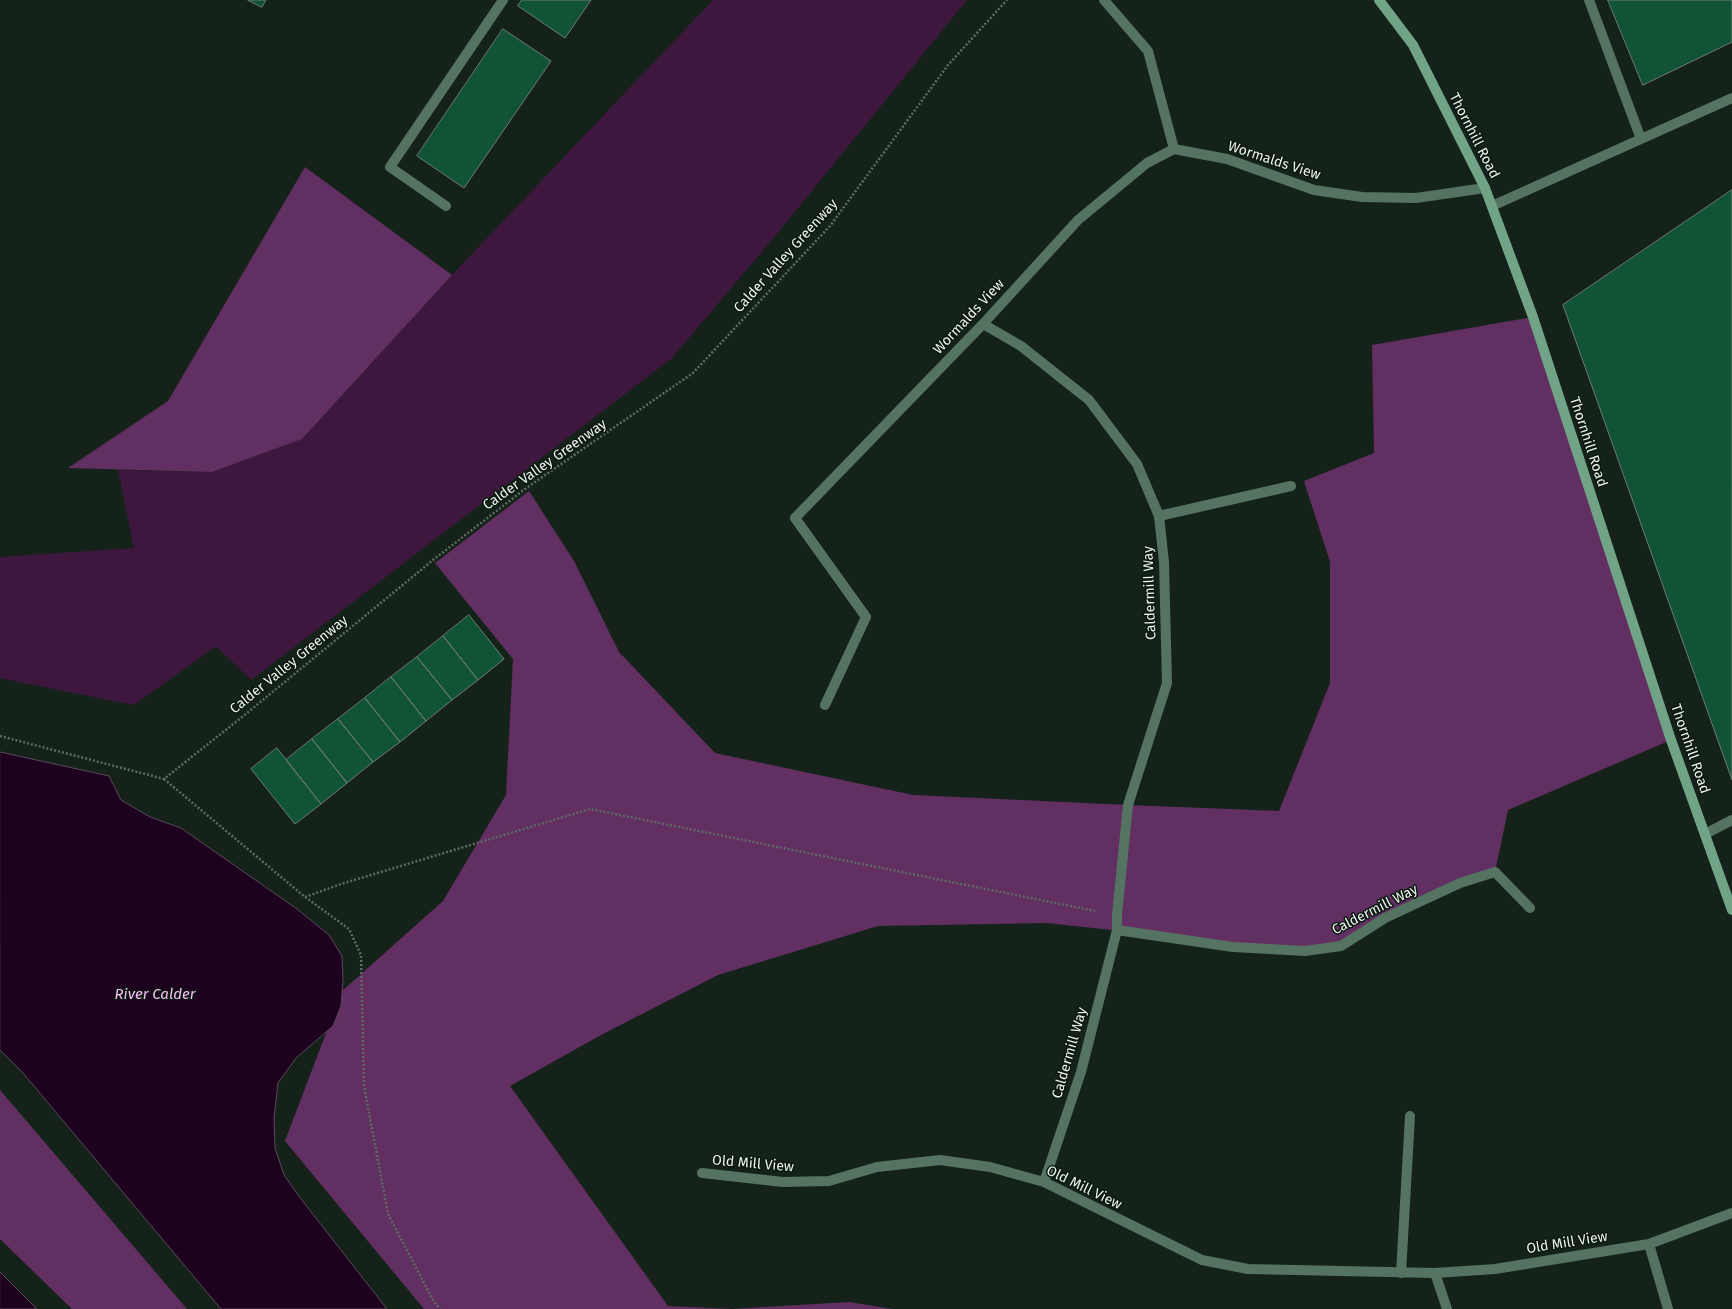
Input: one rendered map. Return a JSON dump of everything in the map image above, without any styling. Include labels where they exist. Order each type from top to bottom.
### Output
[{"type":"main road","name":"Thornhill Road","points":[[1379,0],[1413,45],[1485,188],[1492,206],[1532,318],[1671,740],[1732,910]]},
{"type":"street","points":[[446,206],[390,166],[503,0]]},
{"type":"street","points":[[1104,0],[1148,51],[1174,149]]},
{"type":"street","points":[[1589,0],[1641,139]]},
{"type":"street","points":[[1492,206],[1732,98]]},
{"type":"street","name":"Wormalds View","points":[[825,705],[866,616],[795,518],[983,324],[1078,220],[1147,163],[1174,149],[1227,159],[1314,190],[1362,197],[1416,198],[1485,188]]},
{"type":"street","name":"Caldermill Way","points":[[983,324],[1021,346],[1090,400],[1137,464],[1159,516],[1164,562],[1167,683],[1128,806],[1117,915],[1117,930],[1081,1072],[1044,1182]]},
{"type":"street","points":[[1159,516],[1291,486]]},
{"type":"street","points":[[1705,834],[1732,820]]},
{"type":"street","name":"Caldermill Way","points":[[1117,930],[1233,948],[1305,951],[1341,946],[1385,918],[1460,883],[1495,872],[1530,908]]},
{"type":"street","points":[[1402,1273],[1410,1116]]},
{"type":"street","name":"Old Mill View","points":[[702,1173],[783,1182],[829,1181],[877,1167],[940,1160],[990,1167],[1044,1182],[1202,1260],[1248,1269],[1402,1273],[1435,1273],[1495,1269],[1649,1244],[1732,1213]]},
{"type":"street","points":[[1649,1244],[1668,1309]]},
{"type":"street","points":[[1435,1273],[1447,1309]]},
{"type":"path","name":"Calder Valley Greenway","points":[[164,779],[464,536],[525,489],[693,373],[830,226],[948,65],[1007,0]]},
{"type":"path","points":[[0,736],[164,779],[305,897],[349,929],[361,955],[364,1086],[388,1214],[433,1300],[440,1309]]},
{"type":"path","points":[[305,897],[341,884],[590,809],[1117,915]]},
{"type":"shaded area","points":[[713,0],[967,0],[776,235],[672,358],[251,680],[216,646],[134,705],[0,678],[0,557],[134,548],[118,470],[212,472],[302,439],[452,275]]},
{"type":"shaded area","points":[[305,167],[452,275],[302,439],[212,472],[68,468],[168,401]]},
{"type":"shaded area","points":[[1533,317],[1671,740],[1508,810],[1495,872],[1460,883],[1341,946],[1305,951],[1047,923],[878,926],[718,975],[601,1035],[510,1086],[668,1306],[732,1309],[424,1309],[285,1141],[342,991],[443,901],[506,795],[513,659],[435,563],[529,491],[574,561],[619,652],[715,753],[913,795],[1279,811],[1330,683],[1330,562],[1304,481],[1374,453],[1372,345]]},
{"type":"shaded area","points":[[0,1090],[187,1309],[72,1309],[0,1239]]},
{"type":"shaded area","points":[[849,1302],[892,1309],[732,1309]]},
{"type":"water","name":"River Calder","points":[[0,752],[109,776],[121,800],[150,817],[181,828],[297,909],[329,935],[342,956],[343,979],[341,1006],[333,1026],[296,1058],[278,1083],[274,1118],[275,1148],[284,1175],[387,1309],[221,1309],[23,1073],[0,1050]]},
{"type":"water","points":[[0,1272],[37,1309],[0,1309]]},
{"type":"building","points":[[248,0],[266,0],[262,7]]},
{"type":"building","points":[[522,0],[591,0],[565,38],[518,6]]},
{"type":"building","points":[[1608,0],[1732,0],[1732,42],[1643,85]]},
{"type":"building","points":[[503,29],[551,61],[464,188],[417,156]]},
{"type":"building","points":[[1732,190],[1732,780],[1563,305]]},
{"type":"building","points":[[469,615],[504,659],[478,680],[443,636]]},
{"type":"building","points":[[443,636],[478,680],[452,700],[417,657]]},
{"type":"building","points":[[417,657],[452,700],[426,721],[391,677]]},
{"type":"building","points":[[391,677],[426,721],[400,742],[365,698]]},
{"type":"building","points":[[365,698],[400,742],[373,762],[338,719]]},
{"type":"building","points":[[338,719],[373,762],[347,783],[312,739]]},
{"type":"building","points":[[312,739],[347,783],[321,804],[286,760]]},
{"type":"building","points":[[277,748],[321,804],[295,824],[251,769]]}]
